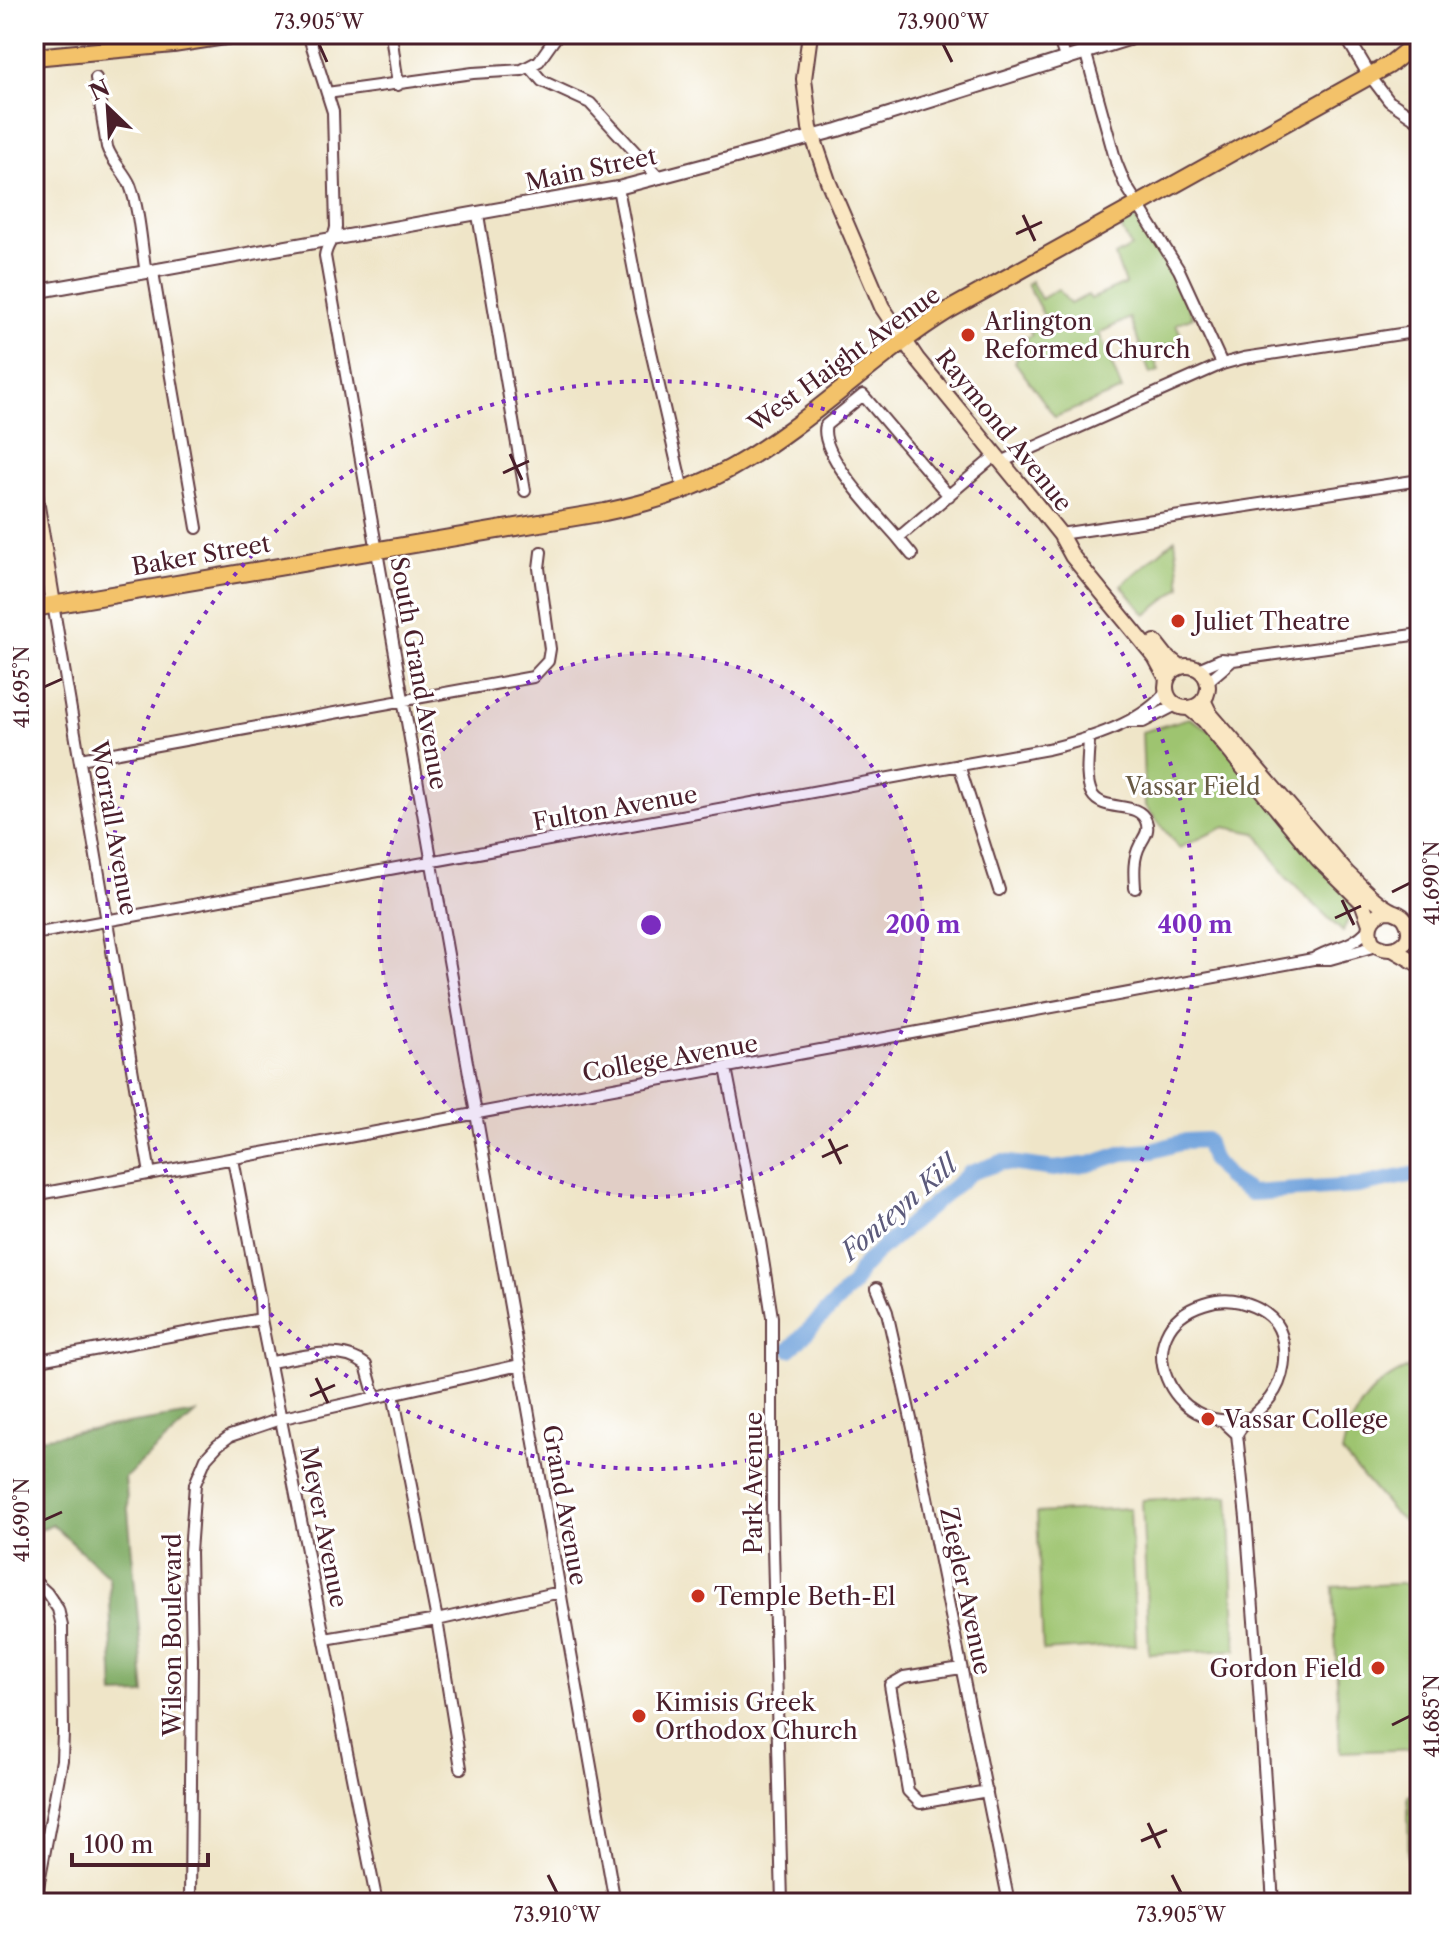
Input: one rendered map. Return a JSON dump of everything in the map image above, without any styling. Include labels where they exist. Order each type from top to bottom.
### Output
[{"type":"highway","points":[[34,57],[173,44],[238,34]]},
{"type":"highway","name":"West Haight Avenue","points":[[376,550],[605,512],[683,490],[729,469],[770,444],[949,310],[1370,76],[1420,40]]},
{"type":"highway","name":"Baker Street","points":[[34,608],[376,550]]},
{"type":"main road","name":"Raymond Avenue","points":[[810,34],[804,79],[812,137],[873,289],[904,341],[1155,657],[1167,686]]},
{"type":"main road","name":"Worrall Avenue","points":[[34,488],[38,538],[53,604]]},
{"type":"main road","name":"Raymond Avenue","points":[[1060,534],[1073,543],[1166,656],[1180,667]]},
{"type":"main road","points":[[1183,706],[1203,700],[1207,691],[1207,682],[1198,669],[1180,667],[1167,686],[1183,706],[1204,720],[1318,859],[1362,902],[1372,942],[1420,965]]},
{"type":"main road","points":[[1203,700],[1210,714],[1233,737],[1347,873],[1391,911],[1405,919],[1408,935],[1420,954]]},
{"type":"main road","points":[[1369,926],[1378,913],[1391,911]]},
{"type":"main road","points":[[1394,950],[1405,942],[1408,935]]},
{"type":"street","name":"South Grand Avenue","points":[[308,34],[336,131],[336,227],[325,256],[476,1114]]},
{"type":"street","points":[[391,34],[398,85]]},
{"type":"street","points":[[327,93],[530,67],[539,61],[558,34]]},
{"type":"street","points":[[1057,34],[1066,60]]},
{"type":"street","name":"Main Street","points":[[34,292],[618,188],[812,137],[1144,34]]},
{"type":"street","points":[[1345,34],[1389,101],[1420,122]]},
{"type":"street","points":[[1086,54],[1125,184],[1179,270],[1222,364]]},
{"type":"street","points":[[530,67],[542,81],[590,103],[659,178]]},
{"type":"street","points":[[96,78],[110,157],[125,176],[134,199],[197,528]]},
{"type":"street","points":[[618,188],[638,295],[683,490]]},
{"type":"street","points":[[478,215],[525,491]]},
{"type":"street","points":[[898,538],[998,459],[1222,364],[1420,331]]},
{"type":"street","points":[[912,555],[833,457],[825,434],[826,425],[863,395],[949,496]]},
{"type":"street","points":[[1060,534],[1420,480]]},
{"type":"street","points":[[80,759],[523,681],[541,670],[548,661],[550,649],[539,568],[541,552]]},
{"type":"street","name":"Worrall Avenue","points":[[53,604],[150,1174]]},
{"type":"street","points":[[1198,669],[1221,659],[1233,660],[1420,634]]},
{"type":"street","points":[[1207,682],[1233,660]]},
{"type":"street","name":"Fulton Avenue","points":[[34,934],[1048,749],[1126,722],[1156,705],[1167,686]]},
{"type":"street","name":"Fulton Avenue","points":[[1126,722],[1143,722],[1183,706]]},
{"type":"street","points":[[1089,737],[1089,783],[1094,796],[1102,803],[1137,812],[1146,819],[1147,831],[1135,862],[1135,888]]},
{"type":"street","points":[[959,765],[999,890]]},
{"type":"street","name":"College Avenue","points":[[1313,959],[1327,951],[1351,945],[1369,926]]},
{"type":"street","name":"College Avenue","points":[[34,1195],[1313,959],[1330,959],[1376,946]]},
{"type":"street","name":"Park Avenue","points":[[726,1068],[772,1317],[772,1507],[782,1903]]},
{"type":"street","name":"Grand Avenue","points":[[476,1114],[615,1903]]},
{"type":"street","name":"Meyer Avenue","points":[[233,1159],[261,1319],[377,1903]]},
{"type":"street","name":"Ziegler Avenue","points":[[877,1288],[887,1312],[913,1428],[1009,1903]]},
{"type":"street","points":[[1247,1418],[1224,1422],[1204,1418],[1181,1402],[1169,1383],[1161,1361],[1165,1336],[1188,1311],[1214,1301],[1238,1301],[1263,1312],[1275,1323],[1283,1341],[1283,1366],[1276,1388],[1270,1399],[1247,1418],[1237,1434],[1257,1660],[1273,1903]]},
{"type":"street","points":[[34,1361],[261,1319]]},
{"type":"street","points":[[271,1362],[339,1353],[353,1356],[366,1365],[375,1397]]},
{"type":"street","name":"Wilson Boulevard","points":[[190,1903],[190,1552],[195,1484],[206,1458],[218,1445],[244,1431],[283,1418],[520,1365]]},
{"type":"street","points":[[393,1393],[437,1620],[461,1768]]},
{"type":"street","points":[[1224,1422],[1237,1434]]},
{"type":"street","points":[[34,1581],[58,1609],[62,1626],[63,1733],[62,1760],[35,1903]]},
{"type":"street","points":[[325,1639],[437,1620],[560,1592]]},
{"type":"street","points":[[961,1668],[904,1677],[890,1685],[908,1791],[920,1803],[987,1791]]},
{"type":"green space","points":[[1135,218],[1172,273],[1193,317],[1176,324],[1183,339],[1152,353],[1159,371],[1150,374],[1130,318],[1099,333],[1122,390],[1055,417],[1015,362],[1024,340],[1032,335],[1028,327],[1045,318],[1027,284],[1031,281],[1041,299],[1058,289],[1070,304],[1088,295],[1091,299],[1125,284],[1115,256],[1131,247],[1119,224]]},
{"type":"green space","points":[[1175,539],[1181,587],[1146,615],[1121,585]]},
{"type":"green space","name":"Vassar Field","points":[[1189,718],[1211,730],[1355,901],[1343,932],[1286,877],[1256,833],[1224,827],[1179,848],[1145,806],[1142,732]]},
{"type":"green space","points":[[1420,1364],[1420,1535],[1392,1511],[1342,1453],[1352,1422],[1368,1397],[1391,1377]]},
{"type":"green space","points":[[196,1413],[125,1478],[145,1694],[114,1695],[109,1577],[52,1524],[34,1533],[34,1439]]},
{"type":"green space","points":[[1229,1496],[1236,1650],[1149,1654],[1142,1500]]},
{"type":"green space","points":[[1130,1508],[1136,1645],[1043,1651],[1037,1513]]},
{"type":"green space","name":"Gordon Field","points":[[1420,1583],[1420,1749],[1340,1752],[1333,1587]]},
{"type":"green space","points":[[1408,1795],[1420,1795],[1420,1891],[1409,1891]]},
{"type":"waterway","name":"Fonteyn Kill","points":[[790,1349],[853,1285],[860,1270],[876,1253],[970,1173],[1002,1162],[1054,1169],[1090,1164],[1123,1153],[1152,1151],[1186,1141],[1206,1140],[1212,1159],[1229,1179],[1251,1193],[1358,1186],[1420,1173]]},
{"type":"place","name":"Arlington Reformed Church","points":[[968,335]]},
{"type":"place","name":"Juliet Theatre","points":[[1178,621]]},
{"type":"place","name":"Vassar College","points":[[1208,1419]]},
{"type":"place","name":"Temple Beth-El","points":[[698,1596]]},
{"type":"place","name":"Gordon Field","points":[[1378,1668]]},
{"type":"place","name":"Kimisis Greek Orthodox Church","points":[[639,1716]]}]
